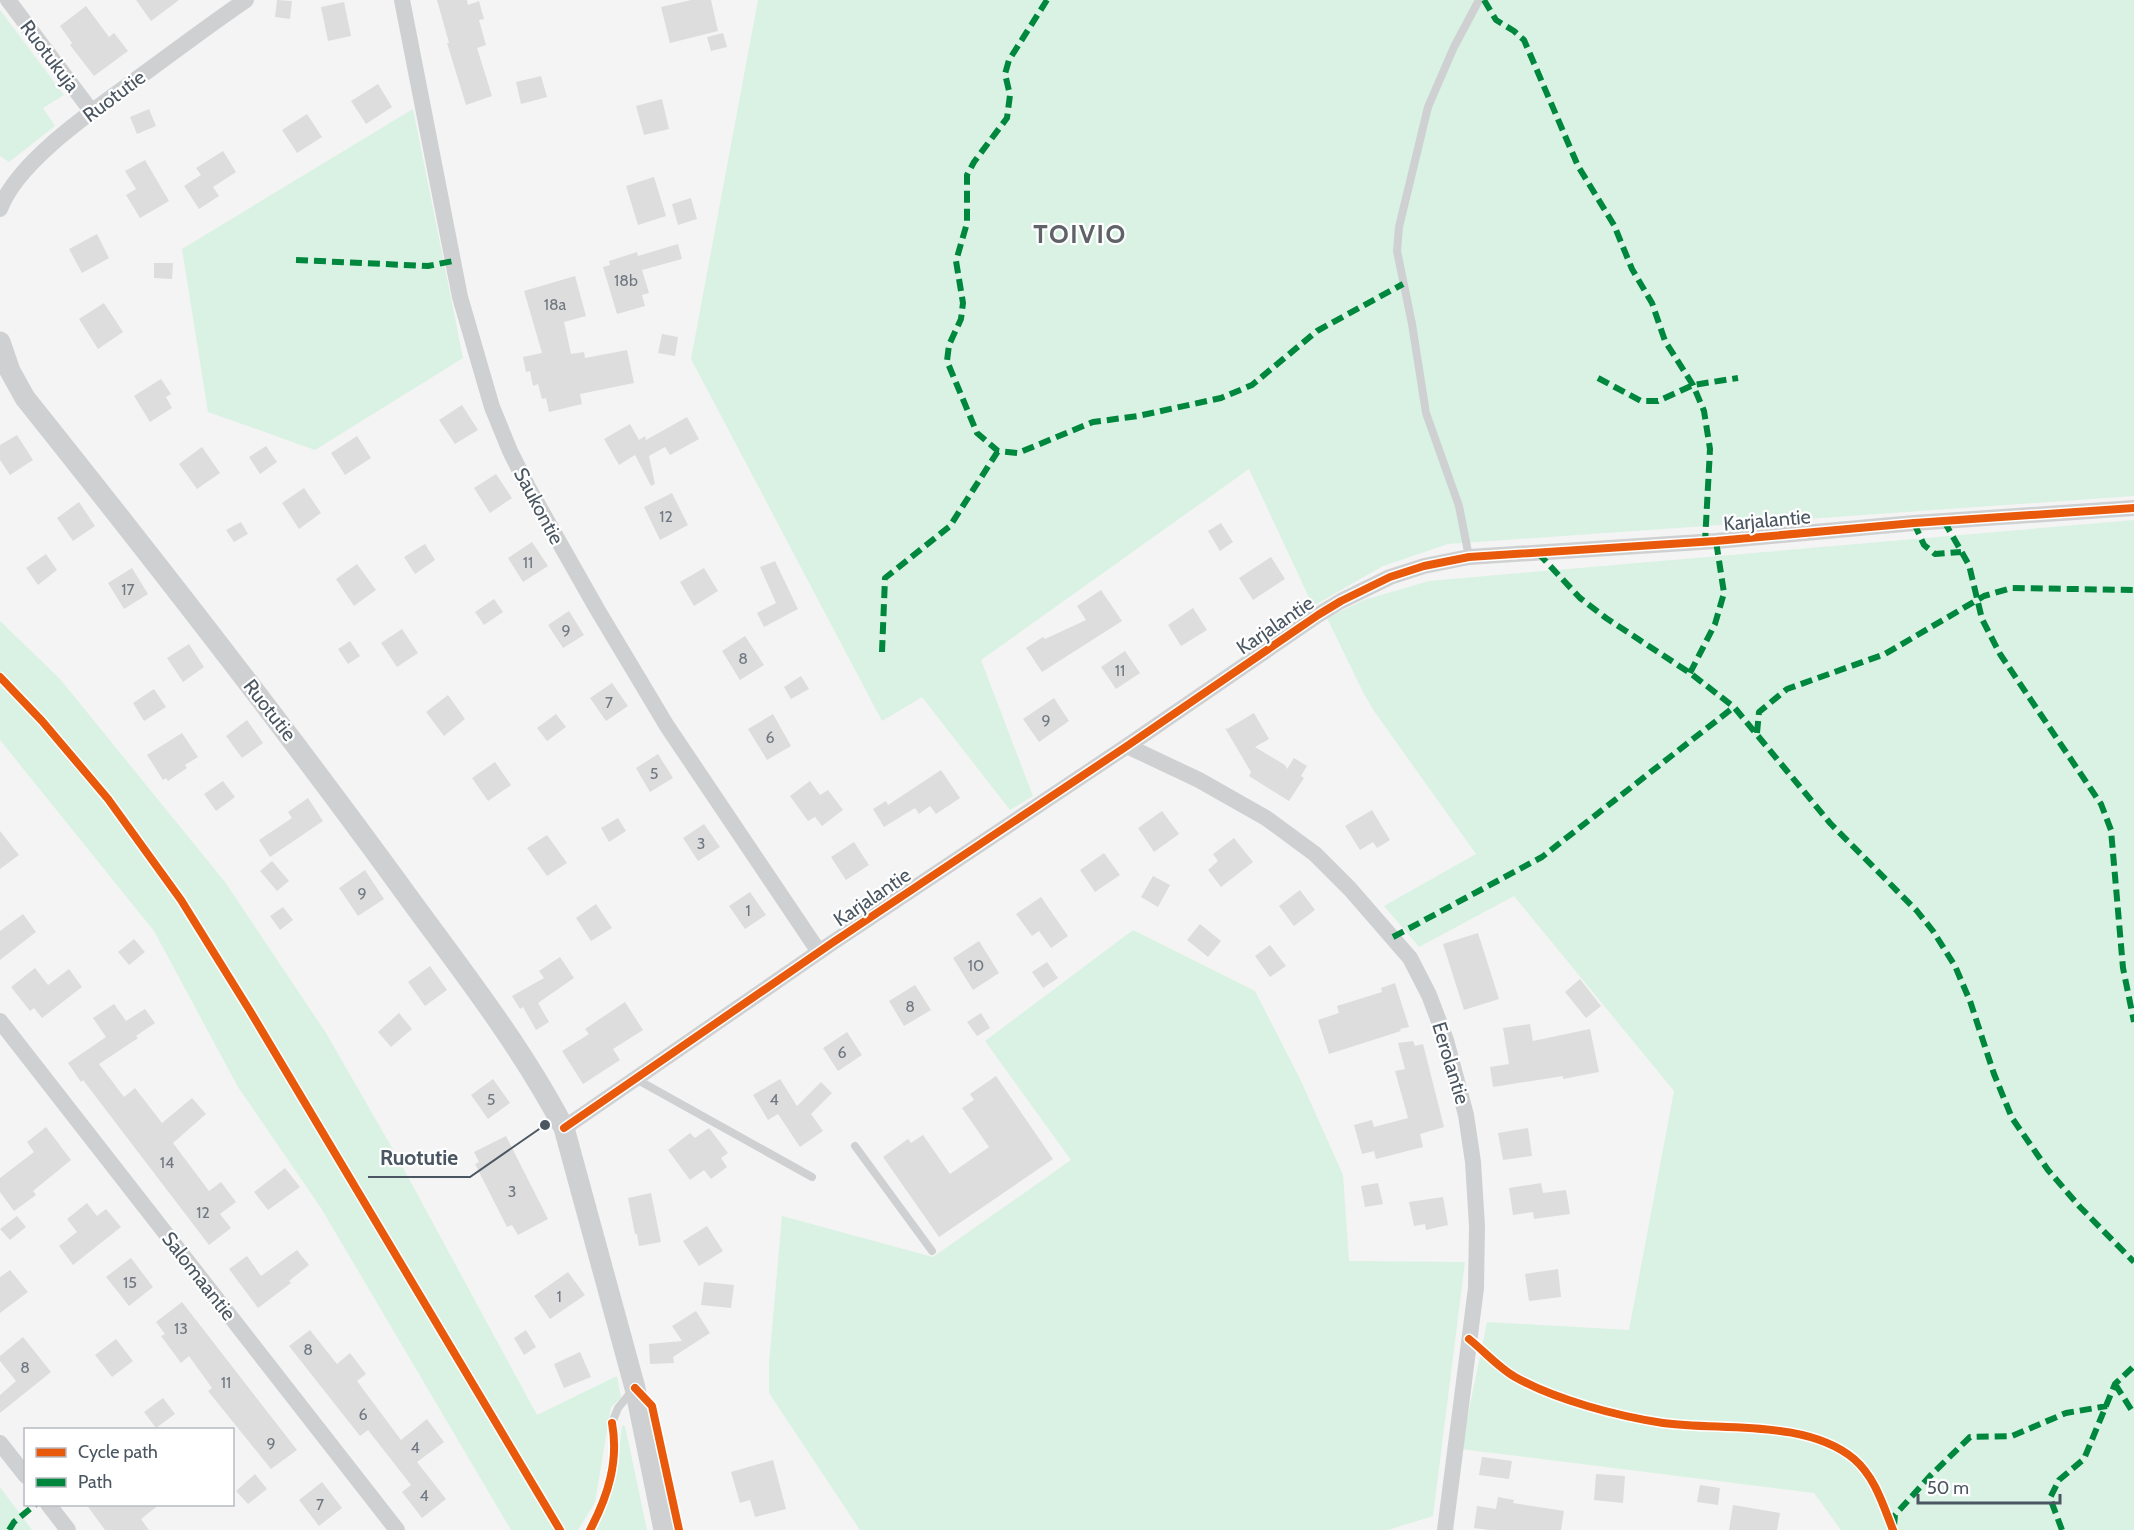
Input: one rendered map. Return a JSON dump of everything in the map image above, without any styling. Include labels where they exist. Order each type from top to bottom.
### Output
[{"type":"street","name":"Ruotukuja","points":[[8,0],[92,112]]},
{"type":"street","name":"Ruotutie","points":[[0,209],[12,188],[36,157],[92,112],[246,0]]},
{"type":"street","name":"Saukontie","points":[[402,0],[460,297],[492,408],[510,451],[591,600],[669,730],[819,952]]},
{"type":"street","name":"Ruotutie","points":[[0,342],[10,371],[25,398],[312,764],[513,1042],[564,1128],[635,1388],[664,1530]]},
{"type":"street","name":"Karjalantie","points":[[564,1128],[819,952],[1341,601],[1401,574],[1424,566],[1469,557],[1716,541],[1914,523],[2134,508]]},
{"type":"street","name":"Eerolantie","points":[[1127,746],[1199,780],[1266,818],[1315,854],[1350,889],[1410,958],[1429,995],[1446,1040],[1466,1115],[1473,1162],[1477,1226],[1476,1288],[1445,1530]]},
{"type":"street","name":"Salomaantie","points":[[0,1021],[397,1530]]},
{"type":"street","points":[[0,1443],[24,1473]]},
{"type":"street","points":[[50,1506],[68,1530]]},
{"type":"lane","points":[[1469,557],[1459,506],[1426,412],[1412,324],[1397,251],[1400,226],[1428,107],[1454,47],[1479,0]]},
{"type":"lane","points":[[635,1079],[812,1177]]},
{"type":"lane","points":[[855,1146],[932,1251]]},
{"type":"lane","points":[[612,1423],[618,1408],[635,1388]]},
{"type":"green space","points":[[758,0],[2134,0],[2134,496],[1448,544],[1383,566],[1313,606],[1249,469],[981,660],[1033,796],[1010,810],[922,697],[882,721],[691,359]]},
{"type":"green space","points":[[0,10],[64,95],[43,108],[55,126],[9,162],[0,156]]},
{"type":"green space","points":[[413,109],[463,358],[315,450],[208,412],[182,249]]},
{"type":"green space","points":[[2134,520],[2134,1530],[1841,1530],[1814,1493],[1461,1449],[1487,1322],[1629,1330],[1674,1091],[1514,896],[1419,947],[1384,906],[1476,854],[1374,711],[1327,618],[1364,600],[1429,581]]},
{"type":"green space","points":[[0,621],[60,679],[225,882],[326,1033],[395,1153],[537,1415],[617,1376],[621,1398],[611,1407],[595,1502],[578,1530],[511,1530],[321,1208],[238,1087],[154,931],[0,740]]},
{"type":"green space","points":[[1133,930],[1255,991],[1301,1081],[1343,1175],[1349,1261],[1465,1262],[1433,1516],[1388,1530],[860,1530],[769,1393],[769,1363],[782,1216],[933,1257],[1071,1160],[985,1041]]},
{"type":"green space","points":[[622,1425],[625,1426],[647,1530],[596,1530],[611,1492]]},
{"type":"green space","points":[[0,1487],[32,1530],[0,1530]]},
{"type":"building","points":[[136,0],[179,0],[151,21]]},
{"type":"building","points":[[277,0],[292,1],[290,19],[275,17]]},
{"type":"building","points":[[437,0],[467,0],[468,5],[479,1],[484,19],[479,20],[486,45],[477,48],[492,96],[466,105],[447,43],[449,43]]},
{"type":"building","points":[[691,0],[711,0],[718,31],[670,43],[661,7]]},
{"type":"building","points":[[344,2],[351,36],[328,41],[321,7]]},
{"type":"building","points":[[86,6],[109,37],[114,33],[128,51],[94,76],[70,45],[72,43],[60,26]]},
{"type":"building","points":[[723,33],[727,47],[711,51],[707,37]]},
{"type":"building","points":[[541,76],[547,97],[521,104],[516,82]]},
{"type":"building","points":[[378,84],[392,107],[366,124],[351,101]]},
{"type":"building","points":[[662,99],[669,129],[644,135],[636,106]]},
{"type":"building","points":[[149,109],[156,126],[137,134],[130,117]]},
{"type":"building","points":[[307,114],[322,137],[297,153],[282,130]]},
{"type":"building","points":[[223,151],[236,172],[213,187],[219,196],[199,209],[184,186],[201,175],[196,168]]},
{"type":"building","points":[[145,160],[169,201],[140,218],[126,195],[136,189],[125,171]]},
{"type":"building","points":[[654,177],[666,216],[638,225],[626,186]]},
{"type":"building","points":[[691,198],[697,219],[678,225],[672,204]]},
{"type":"building","points":[[97,234],[109,258],[82,273],[69,249]]},
{"type":"building","points":[[678,244],[682,259],[642,270],[649,293],[642,295],[645,306],[617,314],[603,267],[610,265],[609,261],[637,252],[638,256]]},
{"type":"building","points":[[154,263],[173,263],[172,279],[154,278]]},
{"type":"building","points":[[575,276],[586,316],[564,322],[571,354],[584,352],[585,358],[627,350],[634,383],[580,394],[582,404],[549,412],[546,398],[542,399],[538,384],[533,386],[530,371],[526,372],[523,357],[542,353],[524,291]]},
{"type":"building","points":[[104,303],[123,332],[98,349],[79,319]]},
{"type":"building","points":[[662,334],[678,337],[675,356],[658,353]]},
{"type":"building","points":[[161,379],[171,394],[166,397],[172,408],[150,422],[134,396]]},
{"type":"building","points":[[462,405],[478,430],[455,444],[439,420]]},
{"type":"building","points":[[687,417],[699,439],[670,455],[665,447],[649,456],[655,484],[651,486],[635,455],[619,465],[604,439],[630,424],[639,440],[645,436],[646,440]]},
{"type":"building","points":[[17,435],[33,460],[10,475],[0,460],[0,445]]},
{"type":"building","points":[[357,436],[371,458],[345,475],[331,453]]},
{"type":"building","points":[[266,446],[277,462],[260,474],[249,457]]},
{"type":"building","points":[[202,447],[220,473],[197,489],[179,464]]},
{"type":"building","points":[[496,474],[512,498],[490,513],[474,488]]},
{"type":"building","points":[[304,488],[321,513],[299,529],[282,503]]},
{"type":"building","points":[[672,493],[688,525],[660,540],[644,507]]},
{"type":"building","points":[[79,502],[95,526],[73,541],[57,518]]},
{"type":"building","points":[[241,522],[248,534],[234,542],[226,530]]},
{"type":"building","points":[[1221,523],[1233,542],[1220,551],[1208,531]]},
{"type":"building","points":[[532,542],[548,566],[523,582],[508,558]]},
{"type":"building","points":[[425,544],[435,560],[415,574],[404,557]]},
{"type":"building","points":[[46,554],[57,570],[38,585],[26,568]]},
{"type":"building","points":[[1271,557],[1285,579],[1253,600],[1239,578]]},
{"type":"building","points":[[775,561],[798,609],[764,627],[757,613],[776,603],[760,567]]},
{"type":"building","points":[[357,564],[376,590],[354,606],[336,579]]},
{"type":"building","points":[[132,568],[148,594],[124,609],[108,583]]},
{"type":"building","points":[[704,568],[718,591],[694,606],[680,582]]},
{"type":"building","points":[[1101,590],[1122,621],[1042,672],[1026,648],[1043,637],[1045,639],[1086,620],[1077,606]]},
{"type":"building","points":[[494,599],[503,612],[484,625],[475,612]]},
{"type":"building","points":[[1193,608],[1207,630],[1181,646],[1168,625]]},
{"type":"building","points":[[569,611],[584,635],[563,648],[548,625]]},
{"type":"building","points":[[402,629],[418,653],[397,667],[381,643]]},
{"type":"building","points":[[745,636],[764,665],[740,680],[722,651]]},
{"type":"building","points":[[350,641],[360,656],[348,664],[338,649]]},
{"type":"building","points":[[189,644],[204,667],[183,682],[167,658]]},
{"type":"building","points":[[1125,651],[1140,673],[1116,689],[1101,667]]},
{"type":"building","points":[[801,676],[809,689],[791,699],[784,687]]},
{"type":"building","points":[[612,683],[628,706],[606,721],[590,698]]},
{"type":"building","points":[[154,689],[166,707],[144,721],[133,703]]},
{"type":"building","points":[[448,695],[465,719],[444,736],[426,712]]},
{"type":"building","points":[[1054,698],[1069,721],[1039,742],[1023,719]]},
{"type":"building","points":[[1254,713],[1269,739],[1255,747],[1285,765],[1287,769],[1294,758],[1307,766],[1301,776],[1304,778],[1289,801],[1249,776],[1251,772],[1225,728],[1227,729]]},
{"type":"building","points":[[556,714],[566,727],[547,741],[537,728]]},
{"type":"building","points":[[773,714],[791,746],[767,760],[748,729]]},
{"type":"building","points":[[247,720],[263,743],[242,758],[226,736]]},
{"type":"building","points":[[182,733],[198,757],[185,765],[187,768],[168,781],[166,778],[163,780],[147,755]]},
{"type":"building","points":[[658,754],[673,778],[650,792],[636,768]]},
{"type":"building","points":[[495,762],[511,785],[488,801],[472,778]]},
{"type":"building","points":[[941,770],[960,798],[936,814],[930,806],[919,814],[915,808],[884,827],[873,809],[886,801],[888,805]]},
{"type":"building","points":[[223,781],[235,797],[216,811],[204,794]]},
{"type":"building","points":[[810,781],[820,795],[828,790],[843,810],[822,826],[815,817],[808,821],[790,796]]},
{"type":"building","points":[[308,798],[323,821],[270,857],[259,840],[292,818],[288,812]]},
{"type":"building","points":[[1372,810],[1390,840],[1377,848],[1373,842],[1360,850],[1345,826]]},
{"type":"building","points":[[1162,811],[1179,834],[1154,852],[1138,828]]},
{"type":"building","points":[[618,818],[626,831],[609,842],[601,828]]},
{"type":"building","points":[[704,824],[720,847],[698,861],[683,838]]},
{"type":"building","points":[[0,831],[19,855],[0,869]]},
{"type":"building","points":[[547,835],[567,863],[547,876],[527,848]]},
{"type":"building","points":[[1234,838],[1253,862],[1221,887],[1208,870],[1218,861],[1213,854]]},
{"type":"building","points":[[854,842],[869,865],[846,880],[831,857]]},
{"type":"building","points":[[1104,853],[1120,875],[1095,892],[1080,870]]},
{"type":"building","points":[[272,861],[289,881],[277,891],[260,871]]},
{"type":"building","points":[[365,870],[384,899],[358,916],[339,888]]},
{"type":"building","points":[[1153,876],[1170,885],[1158,907],[1141,897]]},
{"type":"building","points":[[1300,890],[1315,910],[1294,926],[1279,906]]},
{"type":"building","points":[[750,892],[766,915],[745,929],[729,906]]},
{"type":"building","points":[[1041,897],[1068,936],[1051,948],[1039,931],[1032,936],[1016,914]]},
{"type":"building","points":[[596,904],[612,928],[591,941],[576,918]]},
{"type":"building","points":[[283,907],[293,920],[280,930],[270,916]]},
{"type":"building","points":[[23,914],[36,932],[0,960],[0,931]]},
{"type":"building","points":[[1200,924],[1221,941],[1208,957],[1187,940]]},
{"type":"building","points":[[1478,933],[1499,999],[1464,1010],[1443,944]]},
{"type":"building","points":[[134,939],[145,952],[129,965],[118,952]]},
{"type":"building","points":[[979,941],[999,973],[973,990],[953,958]]},
{"type":"building","points":[[1270,945],[1286,966],[1270,977],[1255,956]]},
{"type":"building","points":[[560,957],[574,978],[538,1003],[549,1022],[536,1030],[523,1007],[520,1009],[512,996],[544,978],[539,971]]},
{"type":"building","points":[[1047,962],[1058,978],[1043,988],[1032,972]]},
{"type":"building","points":[[430,966],[447,990],[425,1006],[408,982]]},
{"type":"building","points":[[35,968],[48,985],[69,969],[82,987],[42,1018],[34,1008],[30,1011],[11,987]]},
{"type":"building","points":[[1580,979],[1601,1006],[1586,1018],[1565,992]]},
{"type":"building","points":[[1395,983],[1409,1027],[1329,1054],[1318,1020],[1339,1013],[1337,1006],[1382,992],[1381,988]]},
{"type":"building","points":[[915,985],[931,1010],[904,1026],[889,1001]]},
{"type":"building","points":[[625,1002],[643,1030],[613,1049],[620,1060],[583,1084],[562,1051],[589,1034],[585,1029]]},
{"type":"building","points":[[114,1004],[126,1021],[145,1009],[155,1023],[136,1036],[138,1038],[99,1064],[124,1097],[135,1088],[162,1123],[192,1098],[206,1114],[173,1143],[209,1191],[221,1182],[236,1202],[220,1214],[231,1228],[209,1245],[68,1063],[106,1037],[93,1018]]},
{"type":"building","points":[[399,1013],[412,1029],[391,1047],[378,1032]]},
{"type":"building","points":[[981,1013],[990,1028],[977,1036],[967,1022]]},
{"type":"building","points":[[1530,1024],[1533,1041],[1590,1029],[1599,1072],[1563,1079],[1563,1076],[1493,1087],[1490,1067],[1509,1064],[1503,1028]]},
{"type":"building","points":[[847,1032],[862,1055],[838,1071],[823,1048]]},
{"type":"building","points":[[1413,1041],[1415,1046],[1423,1044],[1444,1127],[1420,1134],[1423,1147],[1376,1159],[1374,1151],[1362,1154],[1354,1125],[1372,1120],[1374,1127],[1408,1118],[1395,1071],[1405,1069],[1398,1043]]},
{"type":"building","points":[[996,1076],[1053,1159],[939,1237],[883,1157],[908,1139],[911,1143],[923,1135],[950,1174],[989,1147],[962,1108],[974,1100],[970,1094]]},
{"type":"building","points":[[493,1079],[510,1103],[488,1119],[471,1095]]},
{"type":"building","points":[[780,1079],[797,1106],[821,1082],[832,1093],[811,1114],[823,1131],[800,1147],[778,1114],[768,1120],[753,1095]]},
{"type":"building","points":[[46,1127],[71,1160],[33,1191],[36,1195],[14,1211],[0,1192],[0,1178],[34,1152],[27,1142]]},
{"type":"building","points":[[709,1128],[728,1153],[721,1158],[727,1167],[711,1179],[704,1170],[690,1180],[668,1150],[690,1133],[695,1138]]},
{"type":"building","points":[[1528,1128],[1532,1156],[1503,1160],[1498,1133]]},
{"type":"building","points":[[506,1136],[548,1219],[518,1235],[512,1225],[507,1227],[475,1164],[479,1162],[474,1152]]},
{"type":"building","points":[[285,1168],[300,1187],[268,1210],[254,1192]]},
{"type":"building","points":[[1378,1183],[1383,1204],[1365,1207],[1361,1186]]},
{"type":"building","points":[[1541,1183],[1543,1193],[1566,1190],[1570,1214],[1534,1219],[1533,1212],[1513,1215],[1509,1188]]},
{"type":"building","points":[[651,1193],[661,1242],[639,1246],[628,1198]]},
{"type":"building","points":[[1443,1197],[1448,1225],[1426,1230],[1425,1224],[1414,1226],[1409,1202]]},
{"type":"building","points":[[87,1203],[97,1216],[106,1209],[121,1227],[73,1265],[59,1246],[77,1232],[67,1219]]},
{"type":"building","points":[[17,1216],[26,1227],[10,1240],[0,1229]]},
{"type":"building","points":[[707,1226],[723,1251],[699,1266],[683,1241]]},
{"type":"building","points":[[297,1250],[309,1265],[289,1281],[291,1283],[258,1308],[229,1269],[247,1256],[261,1276]]},
{"type":"building","points":[[131,1258],[153,1287],[129,1306],[106,1277]]},
{"type":"building","points":[[1558,1269],[1561,1297],[1529,1301],[1525,1274]]},
{"type":"building","points":[[10,1270],[28,1292],[0,1313],[0,1277]]},
{"type":"building","points":[[568,1272],[585,1295],[550,1319],[534,1296]]},
{"type":"building","points":[[704,1282],[734,1285],[731,1308],[701,1305]]},
{"type":"building","points":[[182,1302],[297,1450],[271,1469],[208,1391],[212,1388],[189,1356],[181,1363],[161,1336],[165,1334],[156,1322]]},
{"type":"building","points":[[696,1311],[710,1333],[673,1357],[674,1363],[650,1364],[649,1344],[682,1341],[672,1326]]},
{"type":"building","points":[[310,1330],[337,1364],[350,1353],[366,1374],[357,1381],[401,1440],[427,1419],[444,1442],[417,1462],[446,1499],[422,1518],[402,1492],[411,1485],[368,1430],[360,1436],[289,1346]]},
{"type":"building","points":[[526,1330],[536,1347],[524,1355],[514,1338]]},
{"type":"building","points":[[23,1337],[51,1372],[0,1413],[0,1395],[16,1381],[0,1361],[0,1356]]},
{"type":"building","points":[[116,1339],[133,1361],[112,1377],[95,1355]]},
{"type":"building","points":[[580,1352],[591,1377],[564,1388],[554,1364]]},
{"type":"building","points":[[163,1398],[175,1414],[156,1428],[144,1412]]},
{"type":"building","points":[[1482,1457],[1512,1461],[1509,1479],[1479,1475]]},
{"type":"building","points":[[773,1460],[786,1509],[755,1517],[750,1500],[740,1503],[731,1472]]},
{"type":"building","points":[[255,1474],[267,1489],[248,1504],[236,1491]]},
{"type":"building","points":[[1596,1474],[1625,1476],[1623,1503],[1594,1500]]},
{"type":"building","points":[[322,1482],[342,1508],[319,1526],[299,1500]]},
{"type":"building","points":[[1700,1485],[1720,1488],[1718,1505],[1697,1502]]},
{"type":"building","points":[[1498,1497],[1514,1500],[1513,1503],[1564,1511],[1561,1530],[1474,1528],[1477,1506],[1496,1509]]},
{"type":"building","points":[[1733,1505],[1780,1513],[1777,1530],[1729,1530]]},
{"type":"building","points":[[87,1506],[157,1506],[141,1519],[149,1530],[105,1530]]},
{"type":"marked path","points":[[1047,0],[1009,60],[1005,74],[1010,95],[1007,118],[967,175],[967,223],[956,261],[963,303],[961,319],[949,345],[947,361],[977,433],[998,451],[1018,453],[1093,422],[1138,416],[1221,398],[1252,385],[1317,331],[1403,284]]},
{"type":"marked path","points":[[1484,0],[1496,20],[1524,40],[1578,166],[1614,225],[1632,269],[1652,303],[1665,341],[1693,385],[1704,411],[1710,449],[1705,542]]},
{"type":"marked path","points":[[296,260],[428,266],[453,261]]},
{"type":"marked path","points":[[1598,378],[1641,401],[1658,401],[1693,385],[1738,378]]},
{"type":"marked path","points":[[882,652],[885,578],[950,526],[998,451]]},
{"type":"marked path","points":[[1944,521],[1969,565],[1982,619],[2000,654],[2101,804],[2111,830],[2123,968],[2134,1022]]},
{"type":"marked path","points":[[1914,523],[1924,545],[1935,554],[1961,552]]},
{"type":"marked path","points":[[1690,673],[1715,624],[1724,593],[1716,541]]},
{"type":"marked path","points":[[1538,553],[1580,598],[1606,618],[1690,673],[1734,707],[1830,823],[1917,911],[1955,966],[2012,1118],[2048,1170],[2080,1207],[2134,1262]]},
{"type":"marked path","points":[[1757,733],[1759,712],[1787,689],[1885,654],[1984,596],[2012,588],[2134,590]]},
{"type":"marked path","points":[[1393,937],[1542,857],[1734,707]]},
{"type":"marked path","points":[[2062,1530],[2050,1498],[2059,1480],[2084,1459],[2115,1384],[2134,1366]]},
{"type":"marked path","points":[[2115,1384],[2134,1414]]},
{"type":"marked path","points":[[1894,1526],[1895,1515],[1930,1476],[1970,1437],[2012,1436],[2066,1413],[2107,1406]]},
{"type":"marked path","points":[[9,1530],[14,1522],[34,1506]]},
{"type":"cycle path","points":[[564,1128],[832,943],[1318,615],[1390,577],[1424,566],[1469,557],[1716,541],[1914,523],[2134,508]]},
{"type":"cycle path","points":[[0,677],[42,721],[108,799],[181,900],[250,1011],[560,1530]]},
{"type":"cycle path","points":[[1469,1339],[1515,1377],[1549,1393],[1587,1406],[1663,1423],[1788,1432],[1834,1446],[1854,1459],[1868,1474],[1893,1530]]},
{"type":"cycle path","points":[[635,1388],[652,1406],[679,1530]]},
{"type":"cycle path","points":[[590,1530],[607,1491],[613,1465],[612,1423]]},
{"type":"place","name":"Ruotutie","points":[[545,1125]]},
{"type":"district","name":"TOIVIO","points":[[1080,234]]}]
